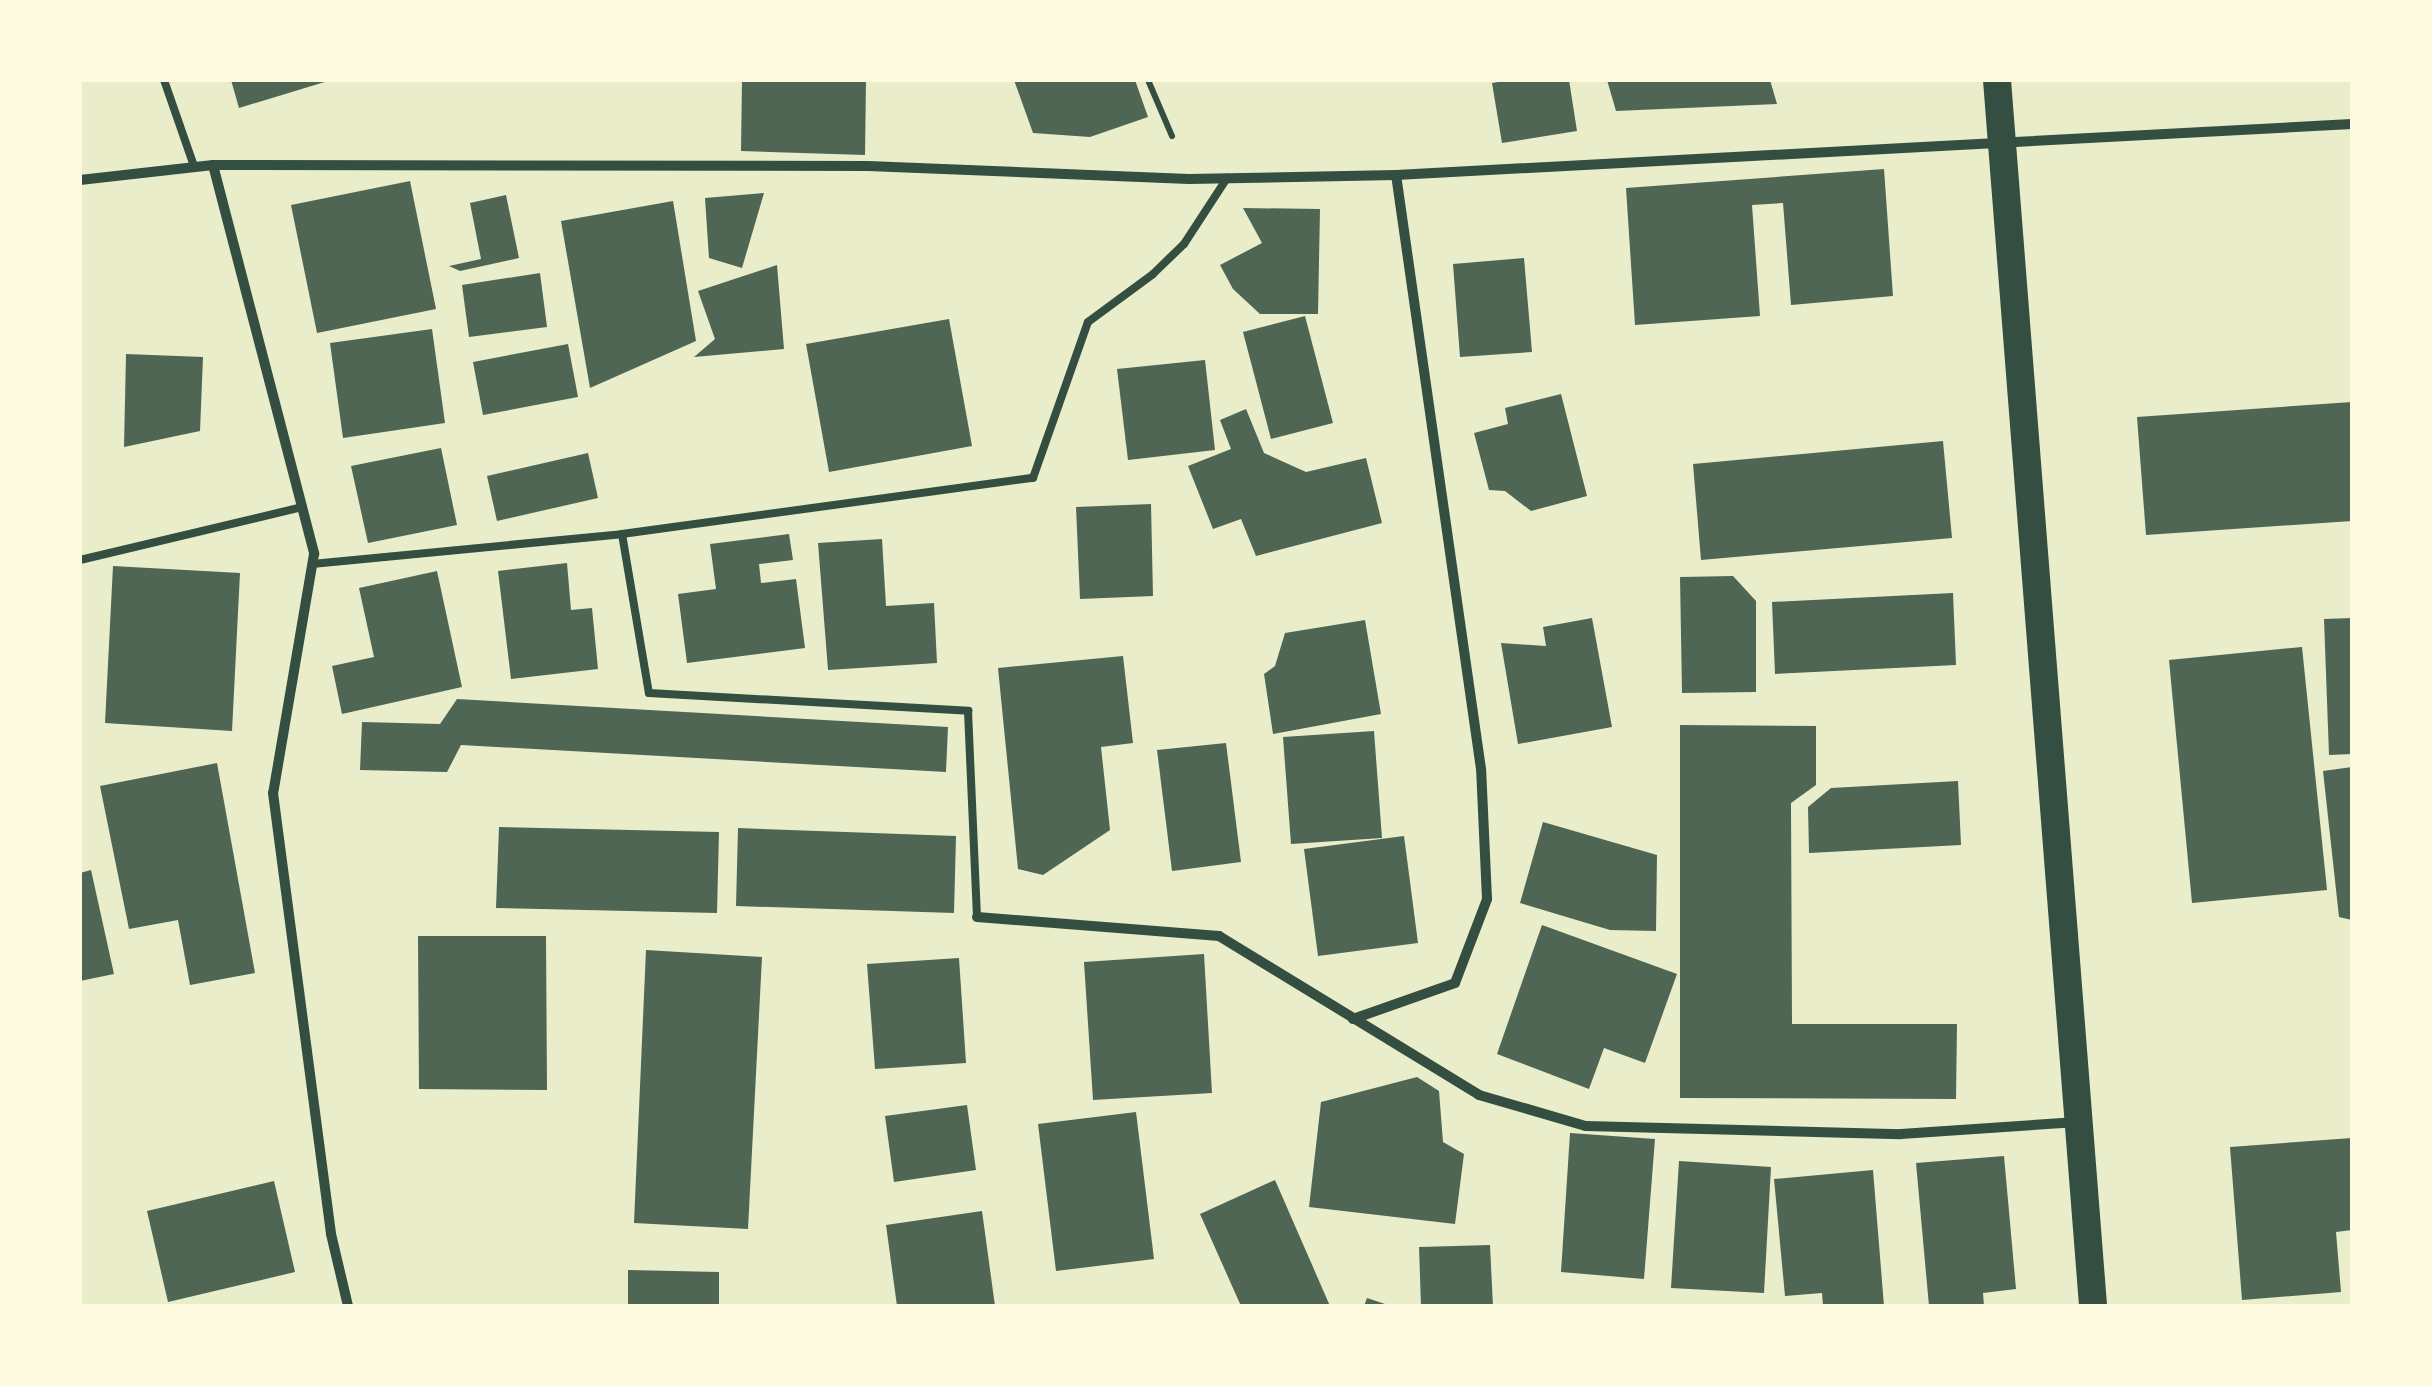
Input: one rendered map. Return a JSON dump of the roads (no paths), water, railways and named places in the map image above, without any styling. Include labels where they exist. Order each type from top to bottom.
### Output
[{"type":"highway","points":[[1996,80],[2094,1306]]},
{"type":"street","points":[[80,180],[214,165],[868,166],[1189,179],[1396,175],[2002,146],[2352,124]]},
{"type":"street","points":[[214,165],[314,554],[273,793],[331,1234],[348,1306]]},
{"type":"street","points":[[1353,1019],[1455,983],[1488,899],[1481,769],[1396,175]]},
{"type":"street","points":[[977,916],[1219,936],[1479,1095],[1586,1126],[1901,1134],[2078,1122]]},
{"type":"lane","points":[[164,80],[194,166]]},
{"type":"lane","points":[[312,564],[622,534],[1033,478],[1088,322],[1153,274],[1184,244],[1228,178]]},
{"type":"lane","points":[[80,560],[302,507]]},
{"type":"lane","points":[[622,534],[649,694],[968,712],[977,916]]}]
